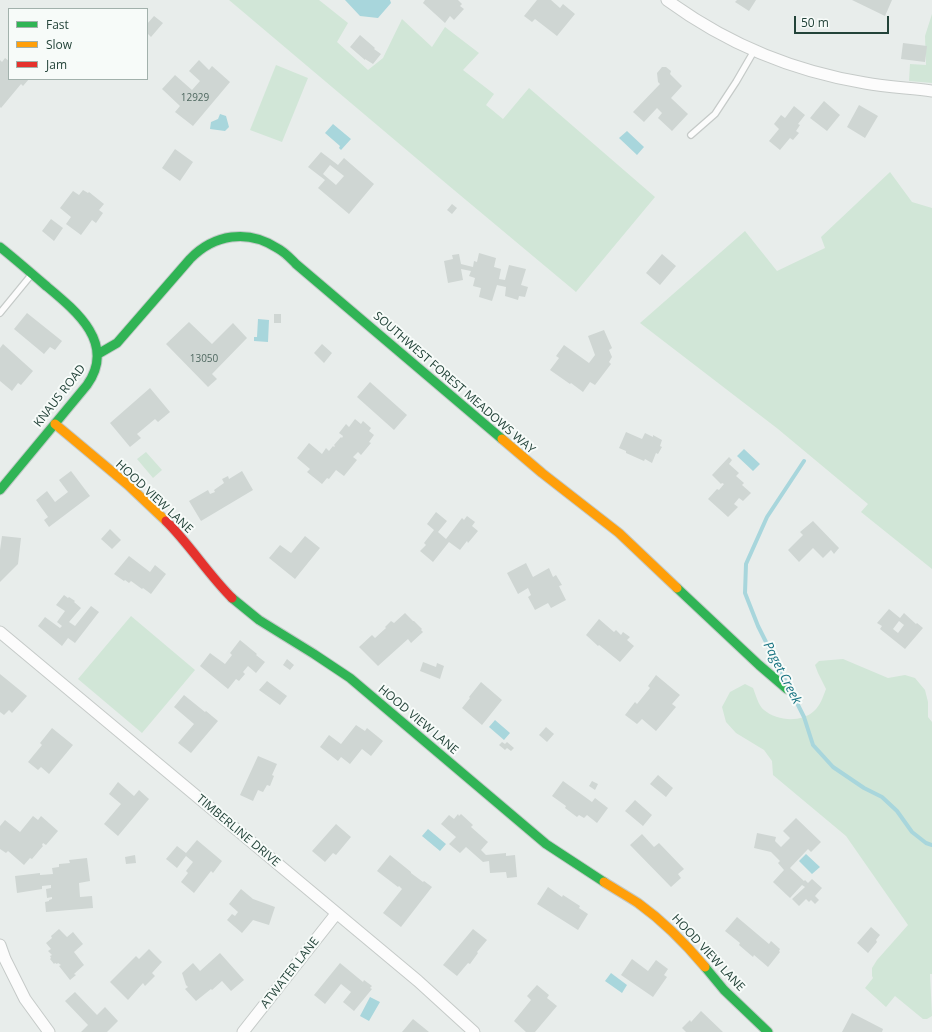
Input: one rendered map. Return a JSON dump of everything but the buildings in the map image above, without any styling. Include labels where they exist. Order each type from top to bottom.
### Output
[{"type":"street","points":[[667,0],[708,27],[754,51],[775,60],[819,74],[866,83],[932,91]]},
{"type":"street","name":"SOUTHWEST FOREST MEADOWS WAY","points":[[98,354],[117,343],[188,261],[196,253],[208,245],[220,239],[246,236],[272,243],[284,251],[296,264],[542,473],[619,533],[759,665],[787,689]]},
{"type":"street","name":"KNAUS ROAD","points":[[0,247],[70,306],[83,319],[94,338],[98,354],[98,363],[94,376],[0,490]]},
{"type":"street","name":"HOOD VIEW LANE","points":[[55,424],[169,524],[221,587],[246,611],[320,657],[350,678],[546,844],[652,913],[678,935],[724,990],[768,1032]]},
{"type":"street","name":"TIMBERLINE DRIVE","points":[[0,632],[418,982],[474,1032]]},
{"type":"street","name":"ATWATER LANE","points":[[243,1032],[336,914]]},
{"type":"street","points":[[0,945],[5,959],[25,999],[49,1032]]},
{"type":"lane","points":[[691,136],[715,114],[754,51]]},
{"type":"lane","points":[[0,313],[32,274]]},
{"type":"green space","points":[[229,0],[319,0],[348,23],[337,42],[368,70],[383,58],[402,19],[432,47],[445,27],[479,53],[463,70],[494,94],[486,105],[503,119],[529,88],[655,197],[576,292]]},
{"type":"green space","points":[[932,14],[932,83],[909,81],[910,64],[926,65],[925,36]]},
{"type":"green space","points":[[276,65],[308,78],[282,142],[250,130]]},
{"type":"green space","points":[[890,172],[912,202],[932,208],[932,569],[861,512],[868,504],[778,429],[640,323],[745,231],[777,271],[825,248],[821,237]]},
{"type":"green space","points":[[146,452],[162,470],[153,478],[137,459]]},
{"type":"green space","points":[[131,616],[195,670],[142,733],[78,679]]},
{"type":"green space","points":[[843,659],[888,678],[905,675],[915,678],[925,690],[928,702],[928,717],[932,722],[932,974],[930,974],[932,1016],[927,1019],[923,1019],[895,996],[886,1007],[865,988],[873,978],[872,968],[877,960],[908,925],[846,836],[773,775],[772,761],[764,750],[736,733],[726,722],[722,707],[730,692],[745,684],[753,688],[760,705],[769,714],[789,719],[796,719],[809,715],[816,709],[826,689],[815,665],[819,661]]},
{"type":"water","points":[[345,0],[390,0],[391,3],[378,18],[360,16]]},
{"type":"water","points":[[220,114],[226,116],[229,127],[225,131],[210,129],[211,122],[218,119]]},
{"type":"water","points":[[333,124],[351,139],[341,150],[339,148],[340,146],[325,133]]},
{"type":"water","points":[[627,131],[644,147],[637,155],[619,138]]},
{"type":"water","points":[[258,319],[269,320],[268,342],[254,341],[254,337],[257,337]]},
{"type":"water","points":[[744,449],[760,464],[753,471],[737,456]]},
{"type":"water","points":[[495,720],[510,733],[504,740],[489,727]]},
{"type":"water","points":[[428,829],[446,844],[440,851],[422,836]]},
{"type":"water","points":[[806,854],[820,867],[812,874],[799,861]]},
{"type":"water","points":[[611,973],[627,985],[622,993],[605,981]]},
{"type":"water","points":[[370,997],[380,1002],[369,1021],[360,1016]]},
{"type":"waterway","name":"Paget Creek","points":[[785,680],[758,626],[745,593],[746,564],[767,517],[804,461]]},
{"type":"waterway","name":"Paget Creek","points":[[790,689],[804,717],[813,745],[833,767],[864,788],[882,797],[897,811],[912,832],[926,843],[932,845]]},
{"type":"traffic: fast","points":[[98,354],[117,343],[190,259],[199,251],[210,244],[232,237],[255,238],[266,242],[285,253],[502,439]]},
{"type":"traffic: fast","points":[[0,247],[57,295],[79,317],[95,341],[97,355],[95,370],[87,385],[0,490]]},
{"type":"traffic: fast","points":[[677,588],[759,665],[787,689]]},
{"type":"traffic: fast","points":[[232,598],[259,620],[350,678],[546,844],[604,882]]},
{"type":"traffic: fast","points":[[705,967],[724,990],[768,1032]]},
{"type":"traffic: slow","points":[[55,424],[128,485],[166,521]]},
{"type":"traffic: slow","points":[[502,439],[542,473],[619,533],[677,588]]},
{"type":"traffic: slow","points":[[604,882],[638,903],[656,917],[690,949],[705,967]]},
{"type":"traffic: jam","points":[[166,521],[232,598]]}]
